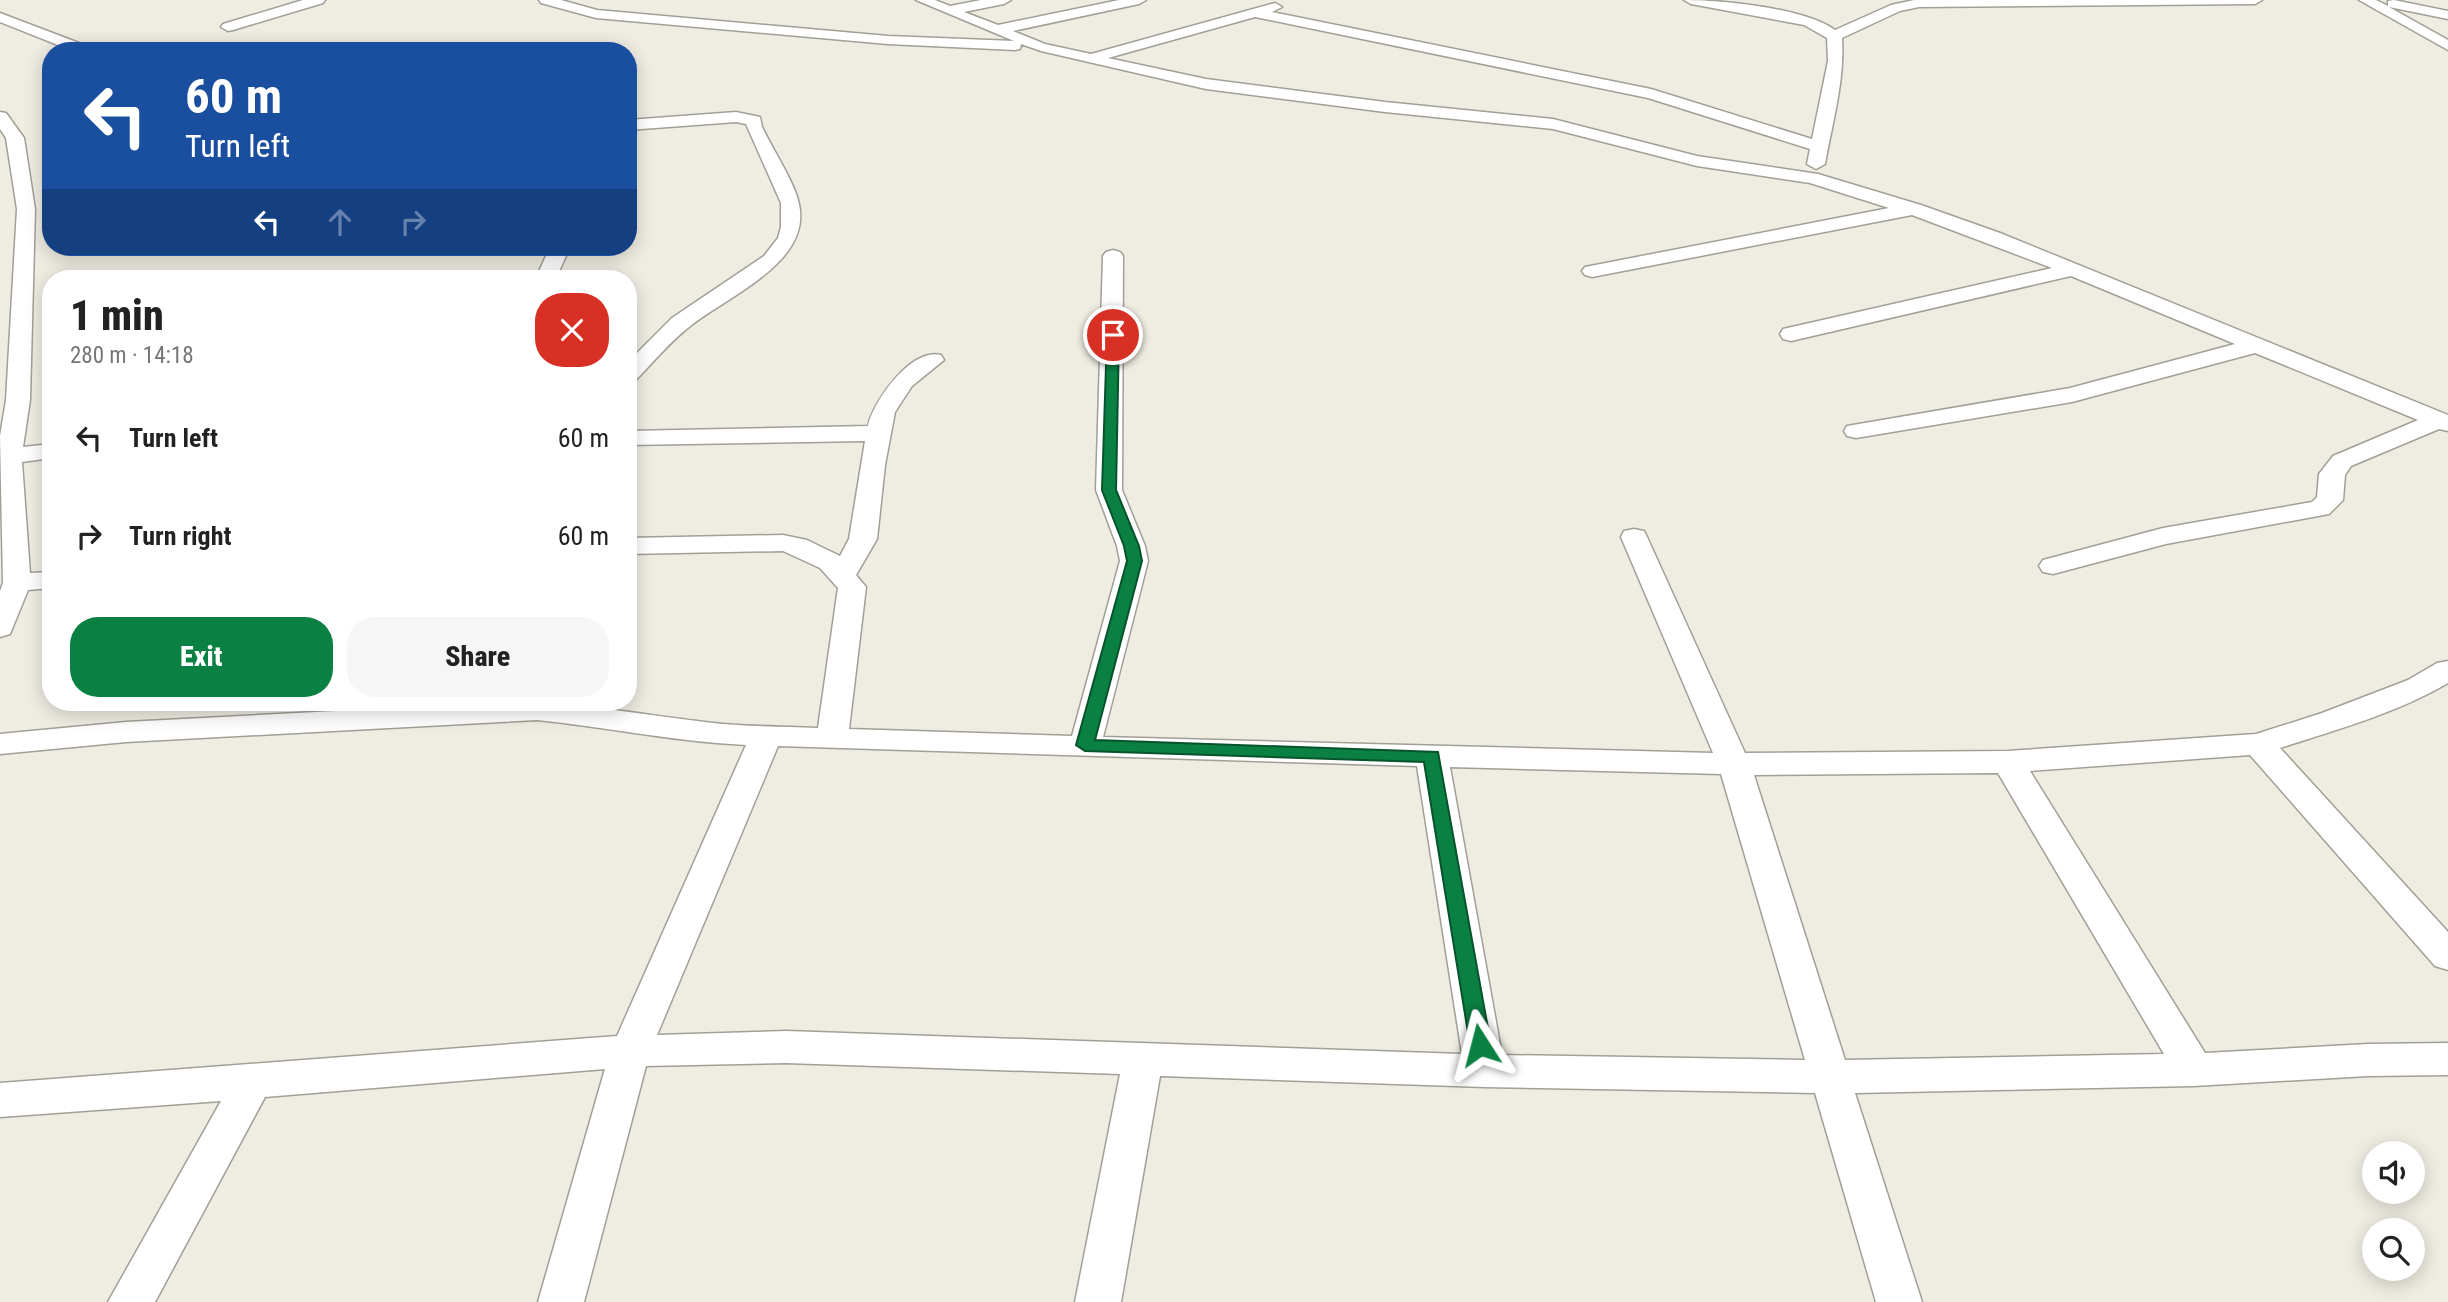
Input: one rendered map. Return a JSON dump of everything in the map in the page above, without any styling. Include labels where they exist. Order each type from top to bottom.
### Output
[{"type":"street","points":[[229,27],[318,0]]},
{"type":"street","points":[[546,0],[596,13],[888,40],[1041,47]]},
{"type":"street","points":[[923,0],[995,31],[1041,47],[1229,88],[1553,124],[1697,161],[1812,178],[1914,209],[1993,237],[2444,422]]},
{"type":"street","points":[[950,10],[1004,0]]},
{"type":"street","points":[[995,31],[1139,0]]},
{"type":"street","points":[[1691,0],[1807,21],[1819,25],[1834,36],[1836,61],[1821,147],[1812,178]]},
{"type":"street","points":[[1834,36],[1896,8],[1919,3],[2255,0]]},
{"type":"street","points":[[2366,0],[2448,46]]},
{"type":"street","points":[[2375,0],[2448,15]]},
{"type":"street","points":[[1090,58],[1293,1]]},
{"type":"street","points":[[1256,13],[1651,94],[1821,147]]},
{"type":"street","points":[[0,17],[64,42]]},
{"type":"street","points":[[0,117],[15,138],[26,209],[18,400],[9,456],[17,583],[0,628]]},
{"type":"street","points":[[637,124],[750,118],[754,121],[757,134],[790,203],[791,227],[788,239],[771,260],[680,323],[637,366]]},
{"type":"street","points":[[1592,271],[1914,209]]},
{"type":"street","points":[[1085,745],[1134,561],[1131,546],[1109,490],[1113,256]]},
{"type":"street","points":[[1791,334],[2071,270]]},
{"type":"street","points":[[1856,431],[2072,395],[2254,346]]},
{"type":"street","points":[[843,574],[863,539],[883,412],[904,381],[933,360]]},
{"type":"street","points":[[2053,566],[2163,536],[2320,508],[2330,500],[2332,474],[2342,461],[2444,422]]},
{"type":"street","points":[[637,438],[878,433]]},
{"type":"street","points":[[9,456],[42,452]]},
{"type":"street","points":[[1634,537],[1734,764],[1899,1302]]},
{"type":"street","points":[[637,546],[783,543],[811,551],[830,562],[843,574],[852,587],[832,738]]},
{"type":"street","points":[[17,583],[42,581]]},
{"type":"street","points":[[568,711],[706,733],[766,736],[1734,764],[2008,762],[2258,744],[2333,720],[2419,687],[2448,670]]},
{"type":"street","points":[[0,744],[126,732],[458,711]]},
{"type":"street","points":[[561,1302],[630,1051],[766,736]]},
{"type":"street","points":[[2258,744],[2448,956]]},
{"type":"street","points":[[1432,756],[1485,1071]]},
{"type":"street","points":[[2008,762],[2194,1070]]},
{"type":"street","points":[[0,1100],[630,1051],[786,1046],[1485,1071],[1830,1077],[2194,1070],[2368,1060],[2448,1059]]},
{"type":"street","points":[[1098,1302],[1143,1060]]},
{"type":"street","points":[[131,1302],[253,1082]]},
{"type":"route","points":[[1113,335],[1109,490],[1131,546],[1134,561],[1085,745],[1432,756],[1480,1045]]}]
